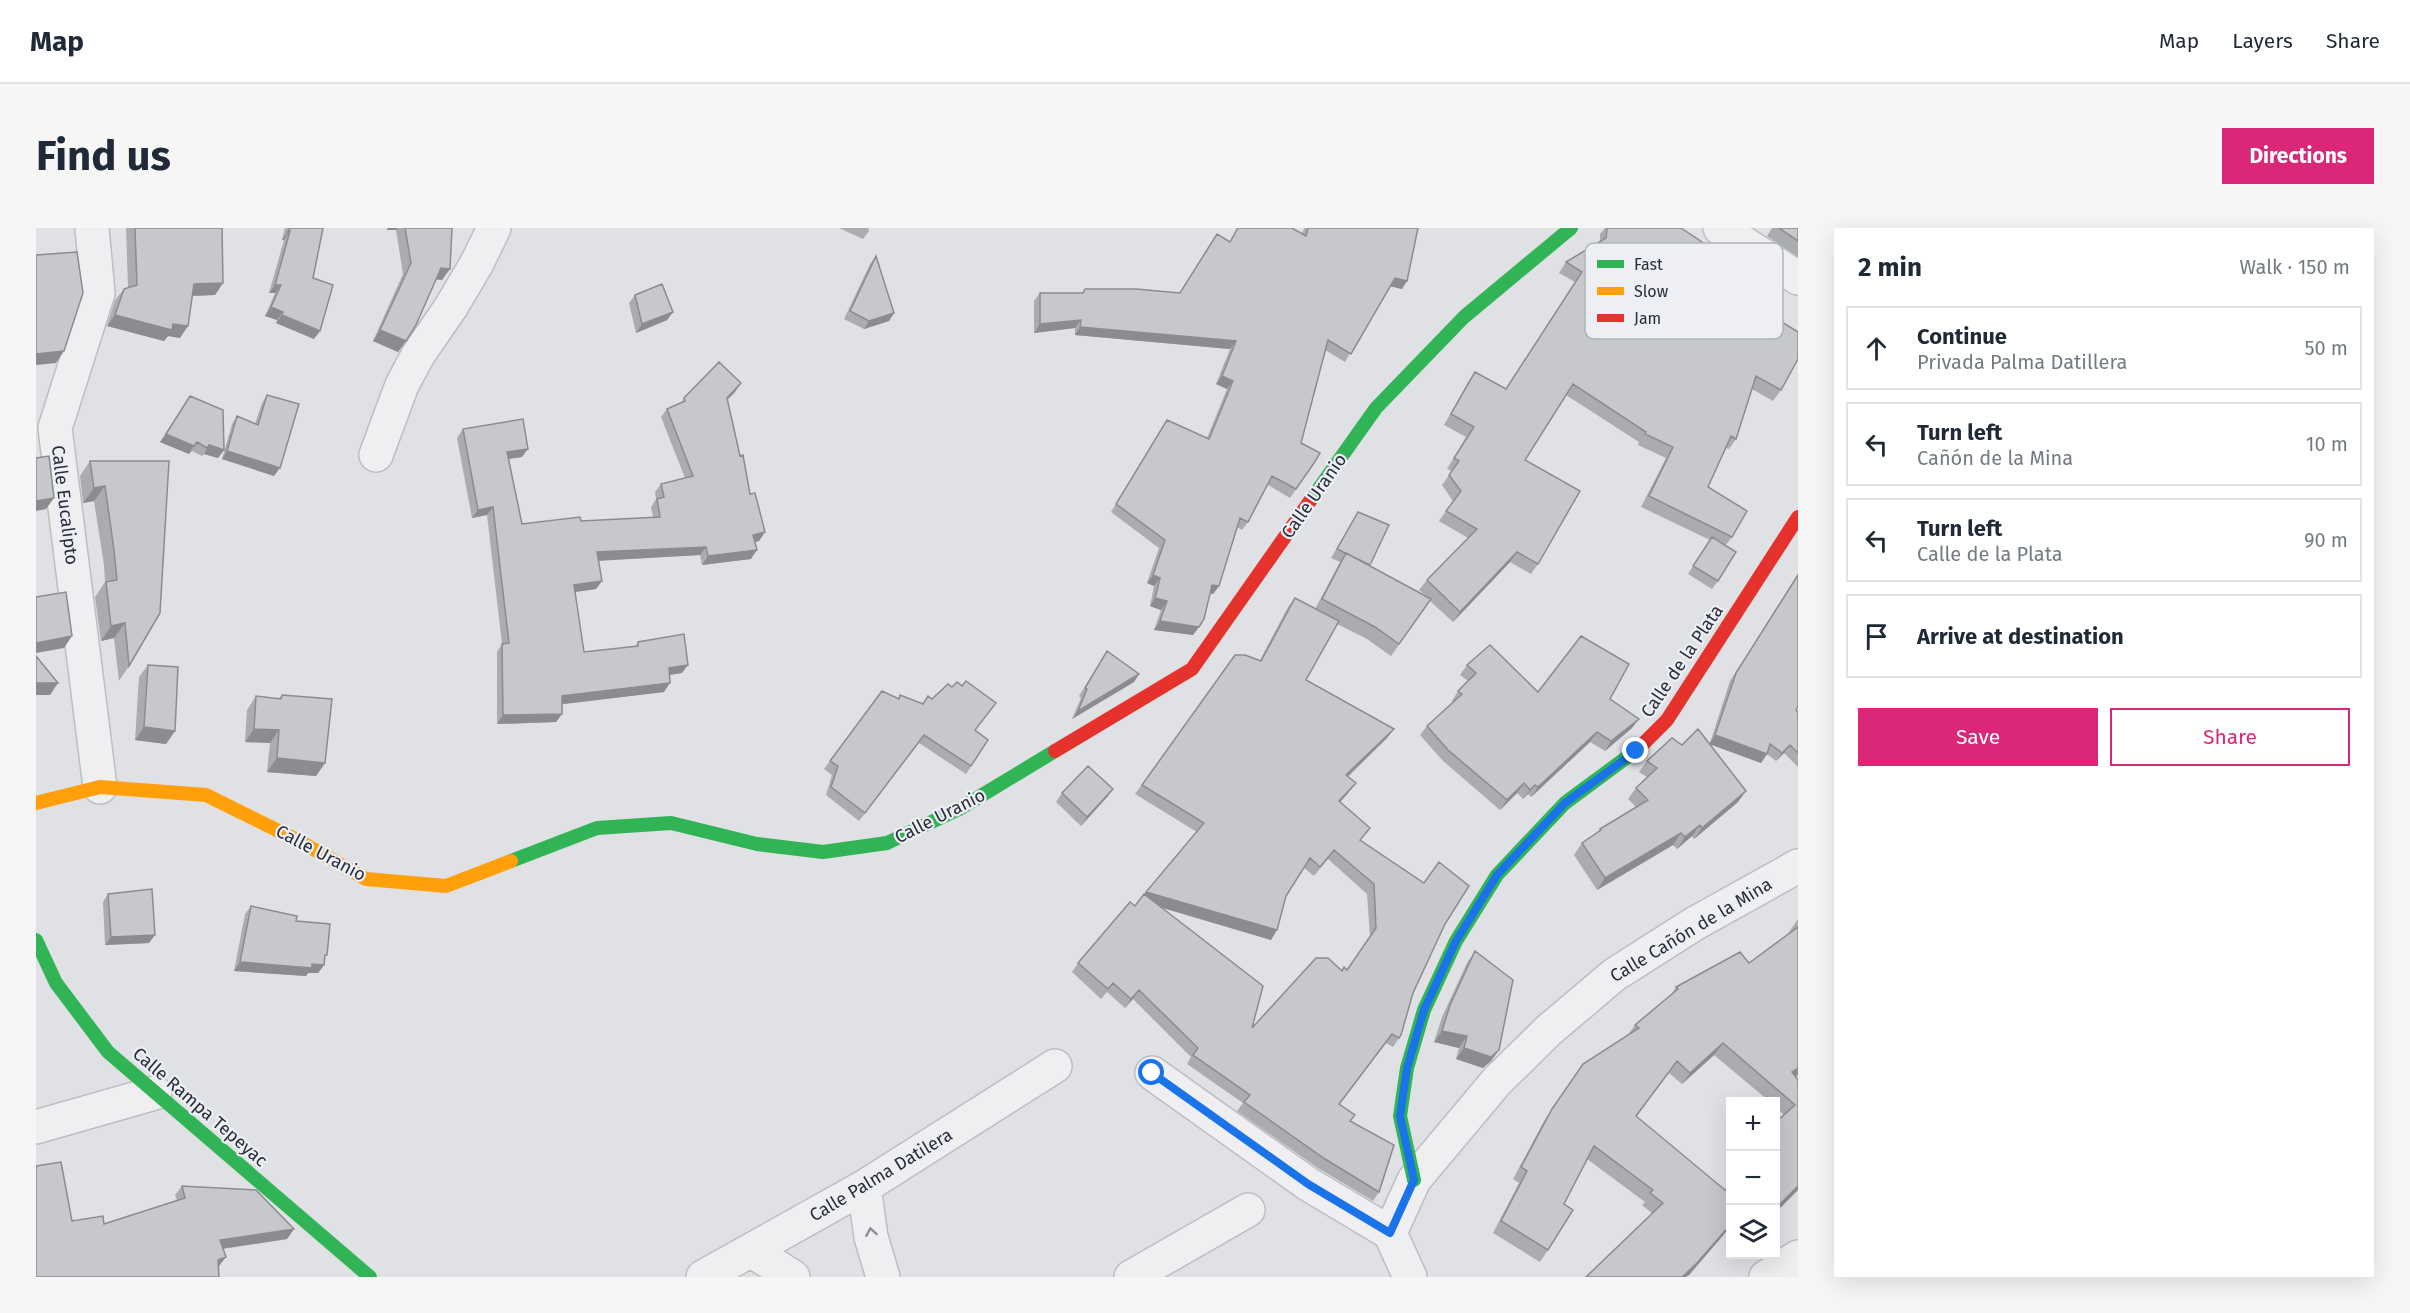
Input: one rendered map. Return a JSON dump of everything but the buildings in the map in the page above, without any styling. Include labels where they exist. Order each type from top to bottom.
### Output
[{"type":"street","name":"Calle Eucalipto","points":[[92,228],[98,292],[55,428],[100,787]]},
{"type":"street","points":[[376,455],[418,355],[451,308],[494,228]]},
{"type":"street","name":"Calle Uranio","points":[[36,804],[100,787],[206,795],[301,842],[366,879],[446,886],[597,828],[671,823],[757,844],[823,852],[887,843],[959,809],[1192,669],[1376,408],[1464,317],[1572,228]]},
{"type":"street","points":[[1720,228],[1743,243]]},
{"type":"street","points":[[1783,268],[1798,278]]},
{"type":"street","name":"Calle de la Plata","points":[[1414,1180],[1400,1116],[1407,1068],[1424,1010],[1456,941],[1497,875],[1565,803],[1636,751],[1667,720],[1798,517]]},
{"type":"street","name":"Calle Cañón de la Mina","points":[[1390,1233],[1414,1180],[1497,1081],[1548,1030],[1614,975],[1694,924],[1798,866]]},
{"type":"street","name":"Calle Rampa Tepeyac","points":[[36,940],[56,983],[108,1052],[370,1277]]},
{"type":"street","name":"Calle Palma Datilera","points":[[703,1277],[864,1187],[1055,1066]]},
{"type":"street","points":[[1152,1073],[1308,1184],[1390,1233],[1410,1277]]},
{"type":"street","points":[[36,1127],[155,1093]]},
{"type":"street","points":[[864,1187],[871,1237],[883,1277]]},
{"type":"street","points":[[1131,1277],[1248,1210]]},
{"type":"street","points":[[752,1251],[793,1277]]},
{"type":"street","points":[[1766,1277],[1798,1257]]},
{"type":"traffic: fast","points":[[1310,501],[1376,408],[1464,317],[1571,228]]},
{"type":"traffic: fast","points":[[1414,1180],[1400,1116],[1407,1068],[1424,1010],[1456,941],[1497,875],[1565,803],[1638,749]]},
{"type":"traffic: fast","points":[[511,861],[597,828],[671,823],[757,844],[823,852],[887,843],[959,809],[1055,751]]},
{"type":"traffic: fast","points":[[36,940],[56,983],[108,1052],[370,1277]]},
{"type":"traffic: slow","points":[[36,803],[100,787],[206,795],[301,842],[366,879],[446,886],[511,861]]},
{"type":"traffic: jam","points":[[1055,751],[1192,669],[1310,501]]},
{"type":"traffic: jam","points":[[1638,749],[1667,720],[1798,517]]},
{"type":"route","points":[[1152,1073],[1308,1184],[1390,1233],[1414,1180],[1400,1116],[1407,1068],[1424,1010],[1456,941],[1497,875],[1565,803],[1636,751]]}]
